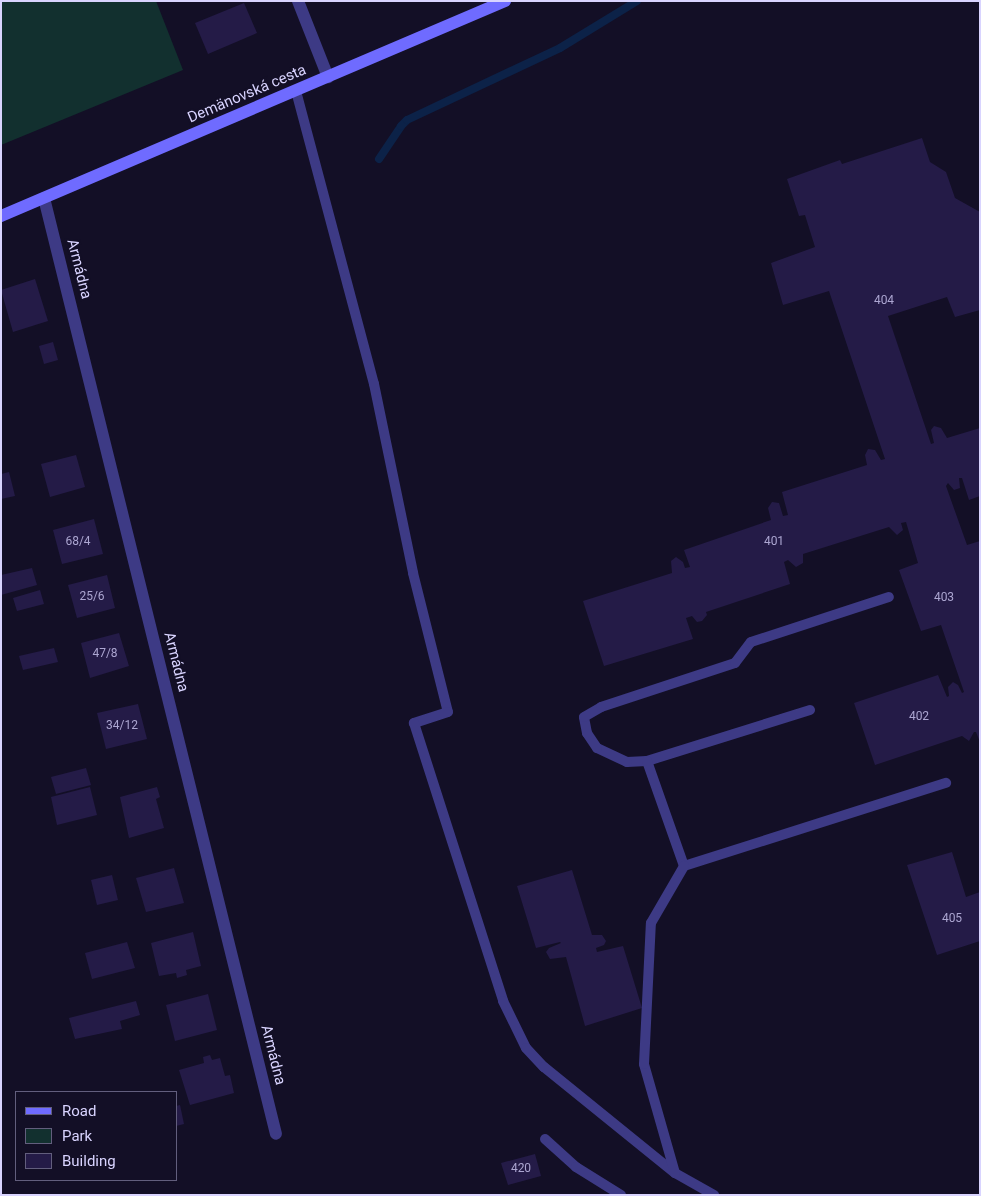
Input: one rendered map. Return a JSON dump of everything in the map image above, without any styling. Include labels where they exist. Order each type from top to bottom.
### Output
[{"type":"main road","name":"Demänovská cesta","points":[[1,216],[505,1]]},
{"type":"street","points":[[298,1],[328,77]]},
{"type":"street","name":"Armádna","points":[[44,198],[276,1134]]},
{"type":"lane","points":[[296,91],[374,384],[413,572],[448,712],[414,723],[503,1001],[526,1048],[544,1067],[675,1174],[714,1195]]},
{"type":"lane","points":[[810,710],[647,761],[627,762],[597,748],[587,733],[584,717],[601,707],[735,663],[751,642],[889,597]]},
{"type":"lane","points":[[647,761],[684,866]]},
{"type":"lane","points":[[675,1174],[644,1064],[651,923],[684,866],[946,783]]},
{"type":"lane","points":[[545,1139],[576,1167],[621,1195]]},
{"type":"green space","points":[[1,1],[156,1],[183,70],[1,145]]},
{"type":"building","points":[[244,3],[257,33],[208,54],[195,23]]},
{"type":"building","points":[[922,138],[930,162],[946,172],[955,198],[980,212],[980,310],[955,317],[947,297],[888,316],[931,444],[934,443],[931,430],[934,426],[941,428],[947,438],[980,428],[980,496],[969,500],[962,478],[959,478],[960,488],[954,490],[948,483],[946,486],[967,545],[980,541],[980,742],[976,732],[974,732],[969,741],[962,736],[875,765],[854,703],[938,675],[947,697],[949,696],[948,687],[953,682],[958,685],[962,693],[964,692],[941,625],[921,631],[899,570],[918,563],[906,522],[901,523],[903,530],[897,535],[889,527],[803,554],[803,563],[796,567],[788,560],[784,562],[790,584],[706,612],[707,615],[702,621],[697,622],[692,616],[686,618],[693,639],[604,666],[583,601],[672,573],[671,561],[676,557],[683,562],[685,568],[690,567],[684,550],[771,520],[768,508],[772,502],[779,503],[783,516],[788,515],[782,492],[867,465],[865,455],[868,449],[875,450],[881,460],[885,459],[829,291],[783,305],[771,263],[815,247],[805,215],[799,216],[787,179],[840,160],[842,164]]},
{"type":"building","points":[[35,279],[48,321],[13,332],[1,290]]},
{"type":"building","points":[[53,342],[58,360],[44,364],[39,346]]},
{"type":"building","points":[[76,455],[85,487],[50,497],[41,464]]},
{"type":"building","points":[[9,472],[15,496],[1,499],[1,474]]},
{"type":"building","points":[[94,519],[103,554],[62,564],[53,530]]},
{"type":"building","points":[[32,568],[37,585],[1,595],[1,575]]},
{"type":"building","points":[[107,575],[115,608],[77,618],[68,585]]},
{"type":"building","points":[[40,590],[44,604],[17,611],[13,598]]},
{"type":"building","points":[[119,633],[129,666],[90,678],[81,643]]},
{"type":"building","points":[[54,648],[58,662],[23,670],[19,656]]},
{"type":"building","points":[[138,704],[147,739],[106,749],[97,713]]},
{"type":"building","points":[[86,768],[91,785],[56,794],[51,777]]},
{"type":"building","points":[[90,787],[97,815],[57,825],[51,797]]},
{"type":"building","points":[[157,787],[160,797],[156,799],[164,828],[129,838],[120,797]]},
{"type":"building","points":[[952,852],[966,897],[980,892],[980,941],[937,955],[907,865]]},
{"type":"building","points":[[174,868],[184,903],[146,912],[136,878]]},
{"type":"building","points":[[572,870],[592,935],[602,935],[606,941],[604,945],[596,948],[597,952],[623,946],[642,1008],[585,1026],[566,957],[550,959],[546,952],[549,948],[561,943],[536,948],[517,886]]},
{"type":"building","points":[[112,875],[118,900],[97,905],[91,880]]},
{"type":"building","points":[[193,932],[201,966],[186,970],[187,975],[177,978],[176,973],[159,976],[151,943]]},
{"type":"building","points":[[127,942],[135,968],[92,979],[85,953]]},
{"type":"building","points":[[208,994],[217,1030],[175,1041],[166,1005]]},
{"type":"building","points":[[136,1001],[140,1015],[120,1021],[122,1029],[75,1039],[69,1018]]},
{"type":"building","points":[[210,1055],[212,1060],[220,1058],[225,1076],[230,1075],[234,1093],[190,1105],[179,1070],[204,1063],[203,1057]]},
{"type":"building","points":[[180,1105],[184,1124],[178,1126],[178,1106]]},
{"type":"building","points":[[535,1154],[541,1176],[508,1185],[501,1163]]},
{"type":"waterway","points":[[379,159],[407,120],[560,48],[637,1]]}]
